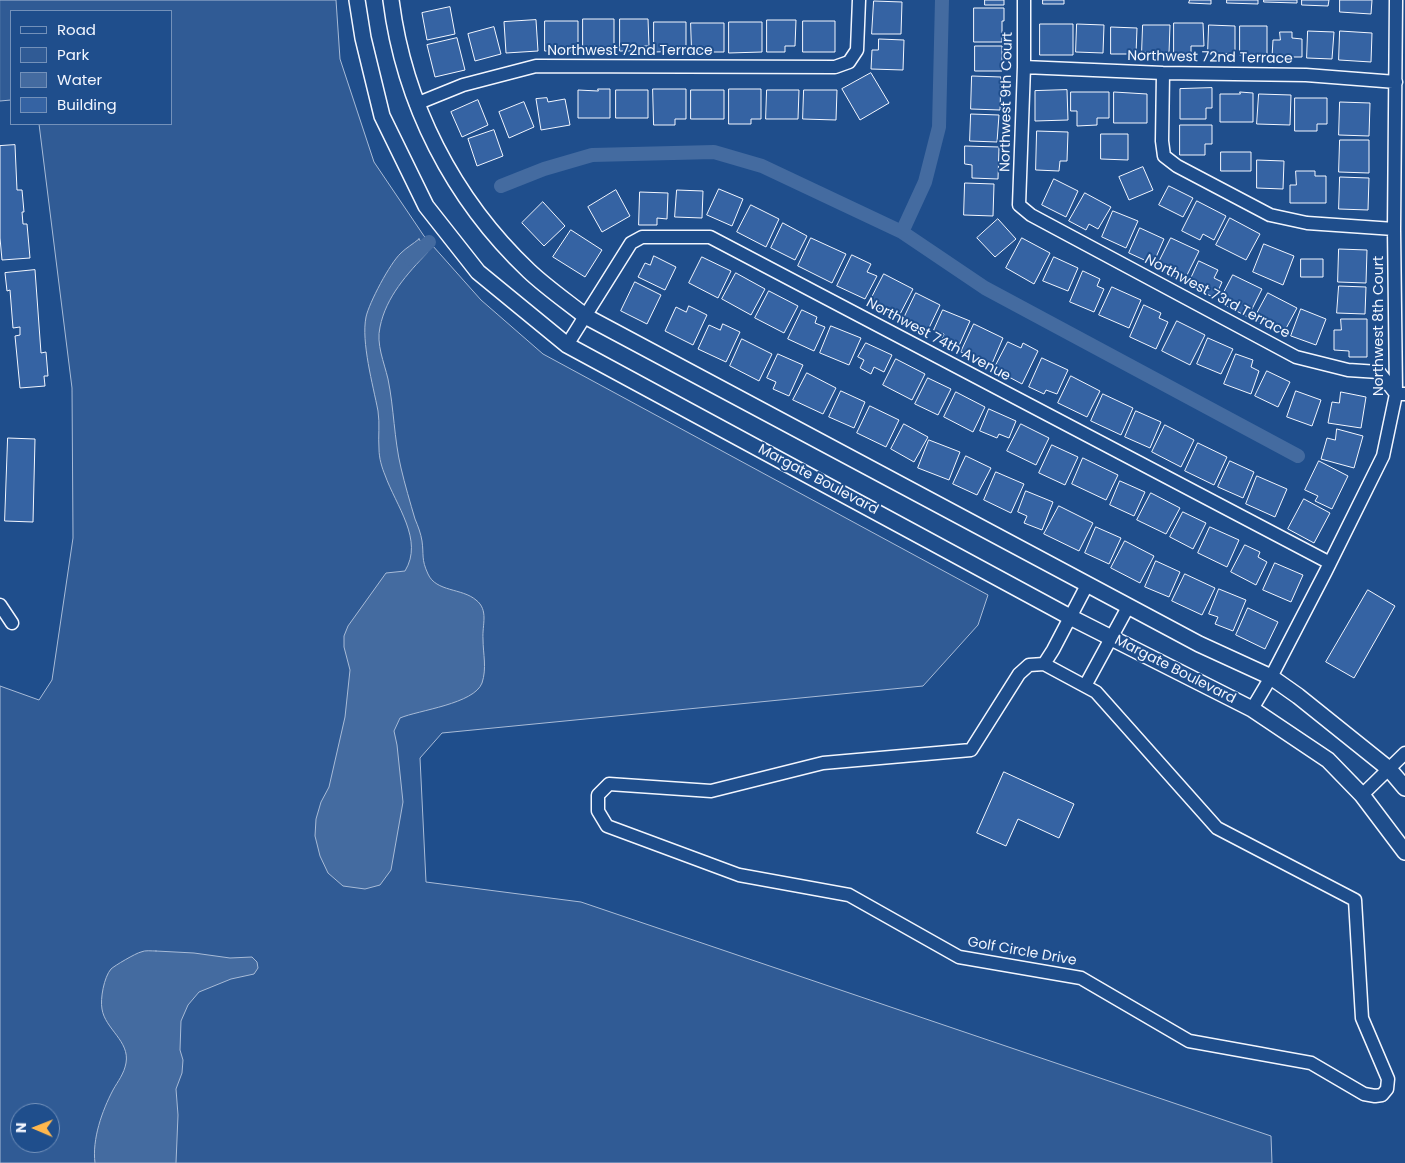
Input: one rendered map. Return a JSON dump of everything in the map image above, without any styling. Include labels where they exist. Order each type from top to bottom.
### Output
[{"type":"street","name":"Margate Boulevard","points":[[357,0],[363,38],[382,116],[426,206],[478,272],[567,345],[1070,617],[1252,709],[1328,760],[1362,795],[1405,852]]},
{"type":"street","points":[[391,0],[402,61],[416,104],[437,149],[480,218],[529,271],[585,316],[1128,607],[1207,648],[1271,677],[1298,696],[1389,769],[1405,788]]},
{"type":"street","name":"Northwest 72nd Terrace","points":[[416,104],[463,85],[536,66],[835,67],[849,62],[858,50],[859,0]]},
{"type":"street","name":"Northwest 9th Court","points":[[1019,205],[1024,67],[1024,0]]},
{"type":"street","name":"Northwest 8th Court","points":[[1252,709],[1271,677],[1383,456],[1400,394],[1394,229],[1396,0]]},
{"type":"street","name":"Northwest 72nd Terrace","points":[[1024,67],[1163,73],[1306,75],[1396,82]]},
{"type":"street","points":[[1163,73],[1162,141],[1164,156],[1177,166],[1270,215],[1307,223],[1394,229]]},
{"type":"street","name":"Northwest 73rd Terrace","points":[[1019,205],[1031,215],[1296,357],[1348,370],[1379,372],[1400,394]]},
{"type":"street","name":"Northwest 74th Avenue","points":[[567,345],[630,243],[642,237],[710,237],[1330,563]]},
{"type":"street","points":[[1044,664],[1087,585]]},
{"type":"street","points":[[0,604],[12,623]]},
{"type":"street","points":[[1085,686],[1128,607]]},
{"type":"street","name":"Golf Circle Drive","points":[[1029,664],[1044,664],[1096,692],[1217,828],[1355,900],[1362,1018],[1388,1079],[1387,1089],[1382,1095],[1364,1094],[1311,1063],[1189,1041],[1082,978],[959,957],[849,895],[739,875],[606,826],[598,811],[598,795],[609,784],[711,792],[823,763],[971,750],[1019,674],[1029,664]]},
{"type":"street","points":[[1362,795],[1405,753]]},
{"type":"green space","points":[[0,0],[336,0],[340,59],[374,162],[424,236],[481,300],[543,354],[988,595],[978,625],[923,686],[442,733],[420,758],[426,882],[581,902],[1271,1136],[1272,1163],[0,1163],[0,686],[39,700],[52,680],[73,538],[72,388],[39,125],[172,125],[172,10],[10,10],[10,100],[0,101]]},
{"type":"water","points":[[419,239],[428,252],[405,277],[392,296],[380,327],[380,346],[390,390],[399,457],[409,500],[421,536],[424,564],[428,574],[437,584],[464,593],[480,604],[484,613],[484,672],[482,683],[477,690],[468,696],[458,701],[400,718],[394,731],[403,802],[391,870],[380,885],[365,889],[343,886],[328,873],[320,856],[315,836],[316,819],[321,802],[329,787],[345,717],[350,670],[344,647],[344,636],[348,626],[386,573],[405,571],[410,559],[410,535],[380,459],[379,416],[368,364],[365,327],[366,317],[375,293],[386,274],[396,258]]},
{"type":"water","points":[[143,951],[194,953],[230,958],[252,957],[257,962],[258,968],[254,974],[231,979],[199,992],[188,1005],[181,1021],[180,1050],[183,1060],[182,1073],[176,1089],[178,1115],[176,1163],[95,1163],[95,1144],[99,1125],[105,1107],[126,1063],[124,1048],[104,1016],[102,1009],[103,988],[109,973],[111,969],[120,963]]},
{"type":"building","points":[[985,0],[1004,0],[1004,5],[985,5]]},
{"type":"building","points":[[1043,0],[1064,0],[1064,4],[1043,4]]},
{"type":"building","points":[[1190,0],[1211,0],[1211,4],[1189,3]]},
{"type":"building","points":[[1227,0],[1258,0],[1258,4],[1227,3]]},
{"type":"building","points":[[1264,0],[1297,0],[1297,3],[1264,2]]},
{"type":"building","points":[[1302,0],[1329,0],[1328,6],[1302,5]]},
{"type":"building","points":[[1340,0],[1372,0],[1371,14],[1340,12]]},
{"type":"building","points":[[874,1],[902,2],[901,34],[872,34]]},
{"type":"building","points":[[450,7],[455,34],[427,40],[422,13]]},
{"type":"building","points":[[974,8],[1004,8],[1002,42],[974,42]]},
{"type":"building","points":[[583,19],[614,19],[614,50],[583,50]]},
{"type":"building","points":[[620,19],[648,19],[649,46],[638,46],[638,51],[620,51]]},
{"type":"building","points":[[536,20],[538,51],[506,53],[504,22]]},
{"type":"building","points":[[767,20],[796,20],[795,46],[785,46],[785,52],[767,52]]},
{"type":"building","points":[[545,21],[578,21],[578,51],[545,51]]},
{"type":"building","points":[[803,21],[835,21],[835,52],[803,52]]},
{"type":"building","points":[[654,22],[686,22],[686,51],[654,52]]},
{"type":"building","points":[[729,22],[762,22],[762,52],[729,53]]},
{"type":"building","points":[[691,23],[724,23],[724,52],[692,52]]},
{"type":"building","points":[[1174,23],[1203,23],[1204,46],[1191,46],[1191,55],[1174,55]]},
{"type":"building","points":[[1040,24],[1073,24],[1073,55],[1040,55]]},
{"type":"building","points":[[1077,24],[1104,25],[1103,53],[1076,52]]},
{"type":"building","points":[[1143,25],[1170,25],[1169,53],[1142,52]]},
{"type":"building","points":[[1209,25],[1235,26],[1235,54],[1208,53]]},
{"type":"building","points":[[1240,26],[1267,26],[1267,55],[1240,55]]},
{"type":"building","points":[[494,27],[501,54],[475,61],[468,34]]},
{"type":"building","points":[[1111,27],[1137,28],[1136,54],[1111,54]]},
{"type":"building","points":[[1308,31],[1334,32],[1332,59],[1307,58]]},
{"type":"building","points":[[1340,31],[1372,33],[1371,62],[1339,60]]},
{"type":"building","points":[[1280,32],[1292,32],[1292,38],[1302,39],[1302,57],[1272,57],[1273,40],[1280,40]]},
{"type":"building","points":[[457,38],[465,70],[435,77],[427,45]]},
{"type":"building","points":[[879,39],[904,40],[903,70],[871,69],[872,50],[878,50]]},
{"type":"building","points":[[975,46],[1002,46],[1002,71],[975,71]]},
{"type":"building","points":[[871,73],[889,103],[860,120],[842,89]]},
{"type":"building","points":[[972,76],[1001,77],[1000,110],[971,109]]},
{"type":"building","points":[[1212,88],[1212,108],[1206,108],[1206,119],[1180,119],[1180,89]]},
{"type":"building","points":[[598,89],[610,89],[610,118],[578,118],[578,90],[598,91]]},
{"type":"building","points":[[653,89],[686,89],[686,119],[675,119],[675,125],[654,125]]},
{"type":"building","points":[[729,89],[761,89],[761,119],[751,119],[751,124],[729,124]]},
{"type":"building","points":[[616,90],[648,90],[648,118],[616,118]]},
{"type":"building","points":[[691,90],[724,90],[724,119],[691,119]]},
{"type":"building","points":[[767,90],[799,90],[798,119],[766,119]]},
{"type":"building","points":[[804,90],[837,90],[836,120],[803,119]]},
{"type":"building","points":[[1067,90],[1068,120],[1035,121],[1035,91]]},
{"type":"building","points":[[1071,92],[1109,92],[1109,118],[1097,118],[1097,125],[1077,126],[1077,111],[1071,111]]},
{"type":"building","points":[[1114,92],[1147,94],[1147,123],[1114,123]]},
{"type":"building","points":[[1240,92],[1253,93],[1253,122],[1220,122],[1220,94],[1240,94]]},
{"type":"building","points":[[1259,94],[1291,95],[1290,125],[1257,124]]},
{"type":"building","points":[[547,98],[548,102],[565,99],[570,125],[541,130],[536,99]]},
{"type":"building","points":[[1295,98],[1327,98],[1327,124],[1317,124],[1317,131],[1295,131]]},
{"type":"building","points":[[478,100],[488,125],[462,137],[451,112]]},
{"type":"building","points":[[524,102],[534,127],[509,138],[499,112]]},
{"type":"building","points":[[1340,102],[1370,103],[1369,136],[1339,135]]},
{"type":"building","points":[[971,114],[999,115],[997,142],[970,141]]},
{"type":"building","points":[[1180,125],[1212,125],[1212,144],[1205,144],[1205,155],[1180,155]]},
{"type":"building","points":[[494,130],[503,156],[477,166],[468,139]]},
{"type":"building","points":[[1037,131],[1068,132],[1067,161],[1060,161],[1059,171],[1036,170]]},
{"type":"building","points":[[1101,134],[1128,134],[1128,160],[1101,159]]},
{"type":"building","points":[[1340,140],[1369,140],[1369,173],[1339,172]]},
{"type":"building","points":[[15,145],[17,190],[22,190],[23,224],[27,224],[30,258],[2,260],[0,238],[0,146]]},
{"type":"building","points":[[965,146],[999,147],[998,179],[972,178],[972,165],[965,164]]},
{"type":"building","points":[[1221,152],[1251,152],[1251,171],[1221,171]]},
{"type":"building","points":[[1257,160],[1284,161],[1283,189],[1257,188]]},
{"type":"building","points":[[1143,167],[1153,190],[1129,200],[1119,177]]},
{"type":"building","points":[[1296,171],[1315,171],[1315,176],[1326,176],[1326,203],[1290,203],[1290,185],[1296,185]]},
{"type":"building","points":[[1340,177],[1369,178],[1368,210],[1339,209]]},
{"type":"building","points":[[1054,179],[1078,191],[1066,217],[1042,205]]},
{"type":"building","points":[[965,183],[994,184],[993,216],[964,215]]},
{"type":"building","points":[[1169,186],[1193,198],[1183,217],[1159,205]]},
{"type":"building","points":[[719,189],[743,199],[732,226],[707,215]]},
{"type":"building","points":[[616,190],[630,216],[602,232],[588,207]]},
{"type":"building","points":[[677,190],[703,191],[702,218],[675,217]]},
{"type":"building","points":[[640,192],[668,193],[667,219],[657,218],[657,225],[639,225]]},
{"type":"building","points":[[1085,193],[1111,207],[1098,229],[1089,224],[1086,230],[1069,221]]},
{"type":"building","points":[[1197,201],[1226,216],[1214,240],[1203,234],[1200,240],[1182,231]]},
{"type":"building","points":[[543,202],[565,226],[544,246],[522,223]]},
{"type":"building","points":[[751,205],[779,219],[766,247],[737,232]]},
{"type":"building","points":[[1113,211],[1138,221],[1126,248],[1102,237]]},
{"type":"building","points":[[1230,218],[1260,234],[1246,260],[1216,245]]},
{"type":"building","points":[[998,219],[1016,239],[995,257],[977,238]]},
{"type":"building","points":[[783,223],[807,236],[795,260],[771,248]]},
{"type":"building","points":[[1140,228],[1164,239],[1153,264],[1129,253]]},
{"type":"building","points":[[571,230],[602,250],[585,277],[553,257]]},
{"type":"building","points":[[811,238],[846,254],[832,283],[798,266]]},
{"type":"building","points":[[1022,238],[1050,253],[1034,284],[1006,268]]},
{"type":"building","points":[[1171,238],[1199,251],[1184,281],[1156,268]]},
{"type":"building","points":[[1264,244],[1294,256],[1283,285],[1253,272]]},
{"type":"building","points":[[1339,249],[1367,250],[1366,283],[1338,282]]},
{"type":"building","points":[[852,255],[871,264],[867,272],[877,276],[865,299],[837,286]]},
{"type":"building","points":[[654,256],[676,267],[665,290],[638,277],[645,263],[650,265]]},
{"type":"building","points":[[702,257],[731,271],[718,298],[689,283]]},
{"type":"building","points":[[1054,257],[1078,268],[1068,291],[1043,281]]},
{"type":"building","points":[[1301,259],[1323,259],[1323,277],[1301,277]]},
{"type":"building","points":[[1199,261],[1218,270],[1214,278],[1222,282],[1215,298],[1188,285]]},
{"type":"building","points":[[35,270],[41,353],[46,352],[48,376],[44,376],[45,386],[20,388],[15,336],[20,335],[20,327],[13,328],[10,290],[7,291],[5,273]]},
{"type":"building","points":[[1083,271],[1100,279],[1097,286],[1104,289],[1094,312],[1070,302]]},
{"type":"building","points":[[736,273],[765,289],[751,315],[722,299]]},
{"type":"building","points":[[884,274],[913,289],[898,318],[869,303]]},
{"type":"building","points":[[1233,275],[1262,289],[1248,317],[1219,302]]},
{"type":"building","points":[[635,282],[661,295],[647,324],[621,311]]},
{"type":"building","points":[[1339,286],[1366,287],[1365,314],[1337,313]]},
{"type":"building","points":[[1112,287],[1141,300],[1129,328],[1099,315]]},
{"type":"building","points":[[769,291],[798,306],[784,333],[755,318]]},
{"type":"building","points":[[916,293],[940,305],[928,330],[904,318]]},
{"type":"building","points":[[1268,293],[1297,308],[1283,334],[1254,319]]},
{"type":"building","points":[[1144,305],[1161,313],[1159,318],[1168,322],[1156,349],[1130,337]]},
{"type":"building","points":[[689,306],[707,315],[693,345],[665,331],[676,307],[686,312]]},
{"type":"building","points":[[1301,309],[1326,319],[1316,345],[1291,336]]},
{"type":"building","points":[[802,310],[817,317],[815,323],[825,327],[814,351],[788,339]]},
{"type":"building","points":[[943,310],[970,321],[958,348],[941,341],[944,334],[934,330]]},
{"type":"building","points":[[1341,319],[1367,319],[1367,357],[1349,357],[1349,351],[1334,350],[1334,330],[1341,330]]},
{"type":"building","points":[[1177,321],[1205,335],[1190,365],[1162,351]]},
{"type":"building","points":[[723,324],[740,332],[726,362],[698,349],[709,325],[720,330]]},
{"type":"building","points":[[974,324],[1003,338],[991,366],[961,352]]},
{"type":"building","points":[[831,326],[861,338],[849,365],[820,353]]},
{"type":"building","points":[[1208,338],[1233,349],[1221,374],[1197,364]]},
{"type":"building","points":[[742,339],[772,354],[759,381],[730,366]]},
{"type":"building","points":[[1008,342],[1021,348],[1023,343],[1038,351],[1022,384],[994,369]]},
{"type":"building","points":[[866,343],[892,355],[884,372],[874,367],[871,374],[860,368],[864,360],[858,357]]},
{"type":"building","points":[[778,354],[803,365],[789,396],[773,389],[776,382],[767,378]]},
{"type":"building","points":[[1236,354],[1253,360],[1251,367],[1259,371],[1251,394],[1224,384]]},
{"type":"building","points":[[1042,358],[1068,370],[1057,394],[1046,390],[1044,394],[1029,387]]},
{"type":"building","points":[[896,359],[925,374],[912,400],[883,385]]},
{"type":"building","points":[[1267,371],[1290,382],[1278,407],[1255,396]]},
{"type":"building","points":[[807,373],[836,388],[823,414],[793,400]]},
{"type":"building","points":[[1071,376],[1100,391],[1087,417],[1058,403]]},
{"type":"building","points":[[928,378],[951,389],[938,415],[915,404]]},
{"type":"building","points":[[841,391],[865,402],[854,428],[829,417]]},
{"type":"building","points":[[1296,391],[1321,400],[1312,426],[1287,417]]},
{"type":"building","points":[[956,392],[985,407],[973,432],[944,417]]},
{"type":"building","points":[[1341,392],[1366,397],[1361,428],[1328,423],[1332,402],[1339,403]]},
{"type":"building","points":[[1103,394],[1133,408],[1121,435],[1091,421]]},
{"type":"building","points":[[870,406],[899,420],[886,447],[857,433]]},
{"type":"building","points":[[989,409],[1016,421],[1009,438],[999,434],[997,438],[980,431]]},
{"type":"building","points":[[1136,411],[1161,422],[1150,448],[1125,437]]},
{"type":"building","points":[[904,424],[928,437],[914,462],[891,449]]},
{"type":"building","points":[[1021,424],[1049,438],[1036,465],[1007,451]]},
{"type":"building","points":[[1165,425],[1194,440],[1181,467],[1152,452]]},
{"type":"building","points":[[1337,429],[1363,436],[1354,468],[1321,459],[1327,438],[1335,440]]},
{"type":"building","points":[[8,438],[35,439],[33,522],[5,521]]},
{"type":"building","points":[[929,440],[960,452],[949,480],[918,468]]},
{"type":"building","points":[[1198,443],[1227,457],[1214,485],[1185,471]]},
{"type":"building","points":[[1052,445],[1078,457],[1065,485],[1039,473]]},
{"type":"building","points":[[966,456],[991,468],[977,495],[953,484]]},
{"type":"building","points":[[1083,458],[1118,475],[1106,500],[1072,484]]},
{"type":"building","points":[[1230,461],[1254,472],[1243,498],[1218,487]]},
{"type":"building","points":[[1319,461],[1348,476],[1332,509],[1315,501],[1318,496],[1305,490]]},
{"type":"building","points":[[996,472],[1024,484],[1011,513],[984,500]]},
{"type":"building","points":[[1257,476],[1287,489],[1275,517],[1246,504]]},
{"type":"building","points":[[1120,481],[1145,492],[1134,516],[1110,505]]},
{"type":"building","points":[[1026,491],[1053,502],[1042,530],[1024,523],[1027,516],[1018,512]]},
{"type":"building","points":[[1151,493],[1180,508],[1166,534],[1137,520]]},
{"type":"building","points":[[1304,499],[1330,513],[1314,543],[1288,529]]},
{"type":"building","points":[[1059,506],[1093,523],[1079,551],[1044,534]]},
{"type":"building","points":[[1183,512],[1206,523],[1193,549],[1170,537]]},
{"type":"building","points":[[1096,527],[1121,538],[1109,564],[1085,553]]},
{"type":"building","points":[[1210,527],[1239,540],[1227,567],[1198,553]]},
{"type":"building","points":[[1125,541],[1154,556],[1140,583],[1111,568]]},
{"type":"building","points":[[1245,545],[1260,552],[1258,557],[1267,562],[1256,585],[1231,572]]},
{"type":"building","points":[[1156,561],[1180,572],[1169,597],[1145,587]]},
{"type":"building","points":[[1275,563],[1303,575],[1291,602],[1263,590]]},
{"type":"building","points":[[1185,574],[1215,588],[1202,615],[1172,601]]},
{"type":"building","points":[[1219,589],[1246,600],[1233,631],[1215,624],[1218,617],[1209,614]]},
{"type":"building","points":[[1368,590],[1395,606],[1354,678],[1326,662]]},
{"type":"building","points":[[1248,608],[1278,622],[1265,649],[1236,635]]},
{"type":"building","points":[[1004,772],[1074,804],[1059,838],[1018,819],[1006,846],[977,833]]},
{"type":"waterway","points":[[902,232],[925,182],[939,127],[942,0]]},
{"type":"waterway","points":[[501,186],[544,169],[592,155],[714,152],[762,166],[902,232],[985,288],[1298,456]]},
{"type":"waterway","points":[[411,259],[429,242]]}]
